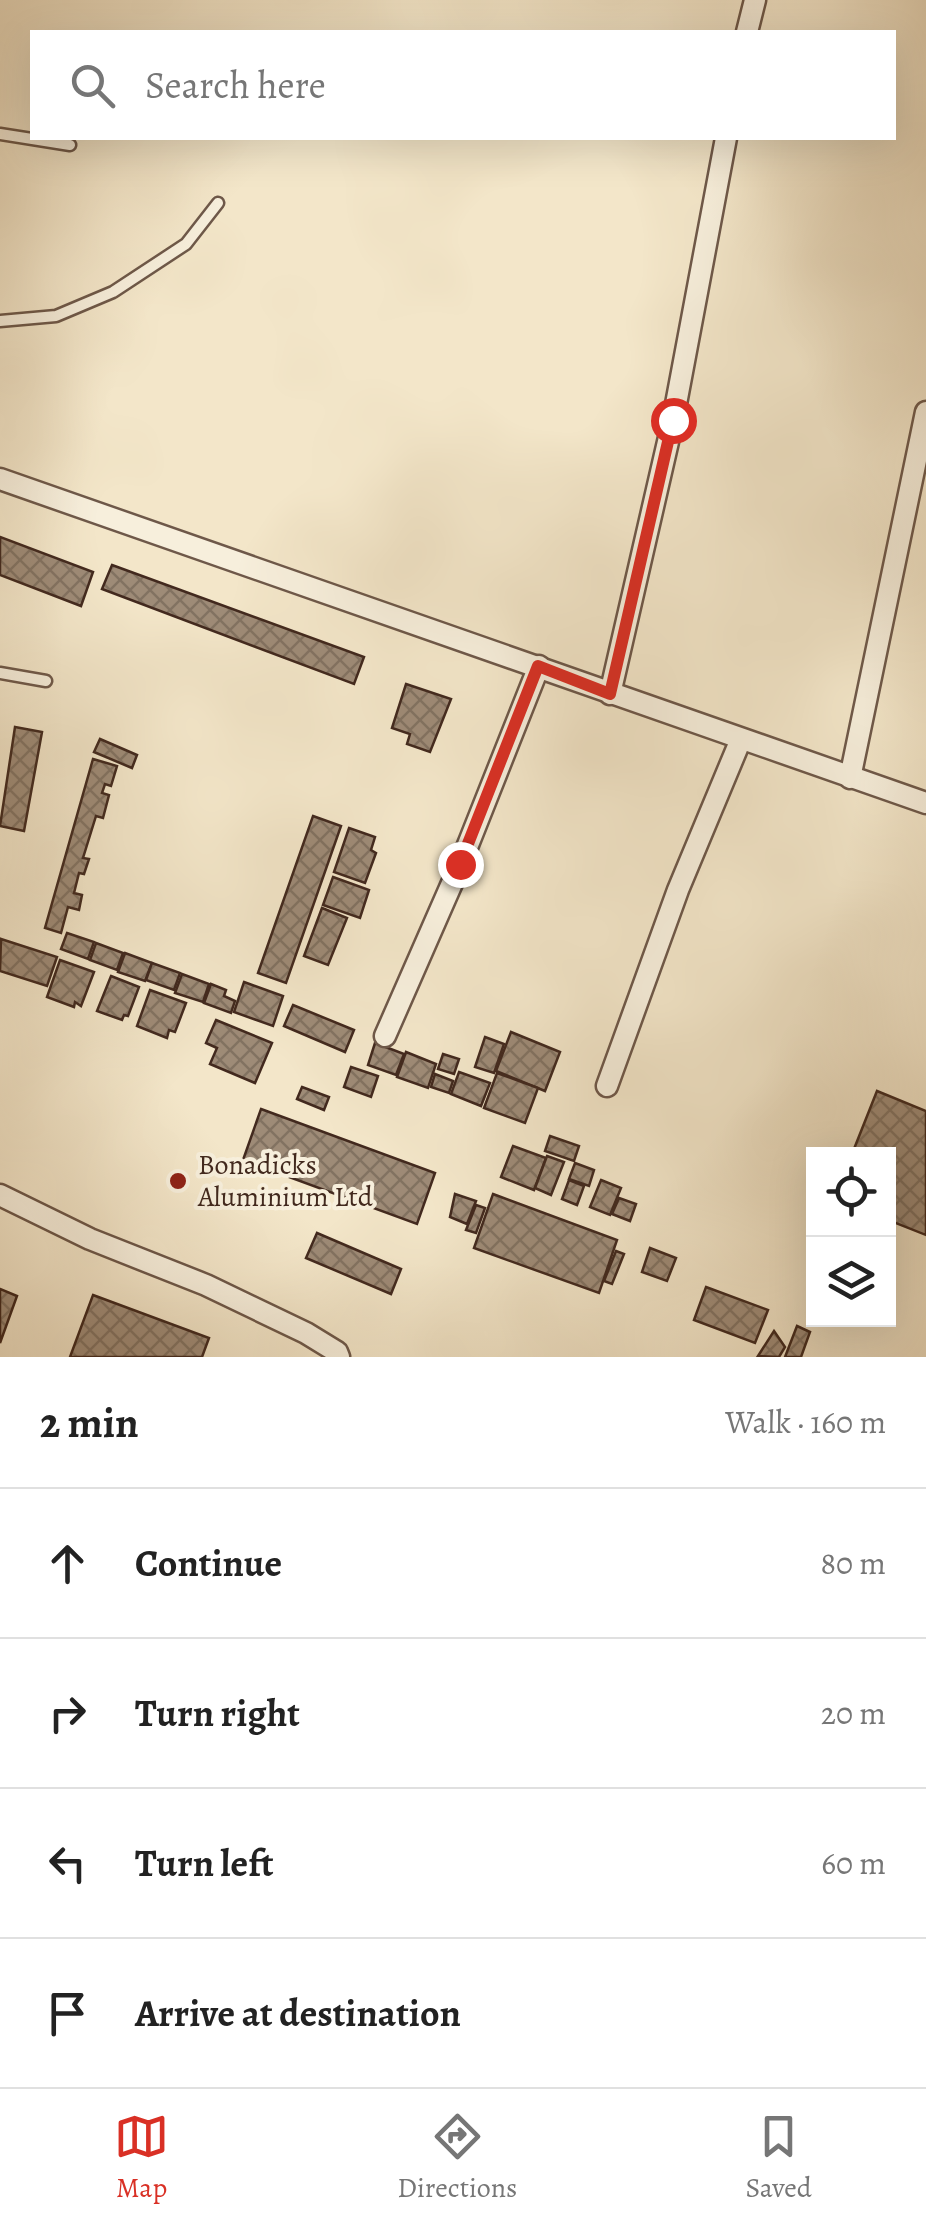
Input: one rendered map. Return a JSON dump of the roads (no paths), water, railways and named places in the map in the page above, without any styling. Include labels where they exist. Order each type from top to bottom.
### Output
[{"type":"street","points":[[748,30],[755,0]]},
{"type":"street","points":[[610,694],[673,420],[726,140]]},
{"type":"street","points":[[850,778],[926,412]]},
{"type":"street","points":[[0,479],[926,803]]},
{"type":"street","points":[[384,1036],[460,864],[538,666]]},
{"type":"street","points":[[607,1086],[678,890],[741,740]]},
{"type":"street","points":[[0,1195],[90,1239],[206,1285],[306,1334],[339,1357]]},
{"type":"lane","points":[[0,134],[30,139]]},
{"type":"lane","points":[[38,140],[70,145]]},
{"type":"lane","points":[[0,321],[56,316],[112,292],[186,244],[218,202]]},
{"type":"lane","points":[[0,673],[46,681]]},
{"type":"place","name":"Bonadicks Aluminium Ltd","points":[[178,1181]]}]
